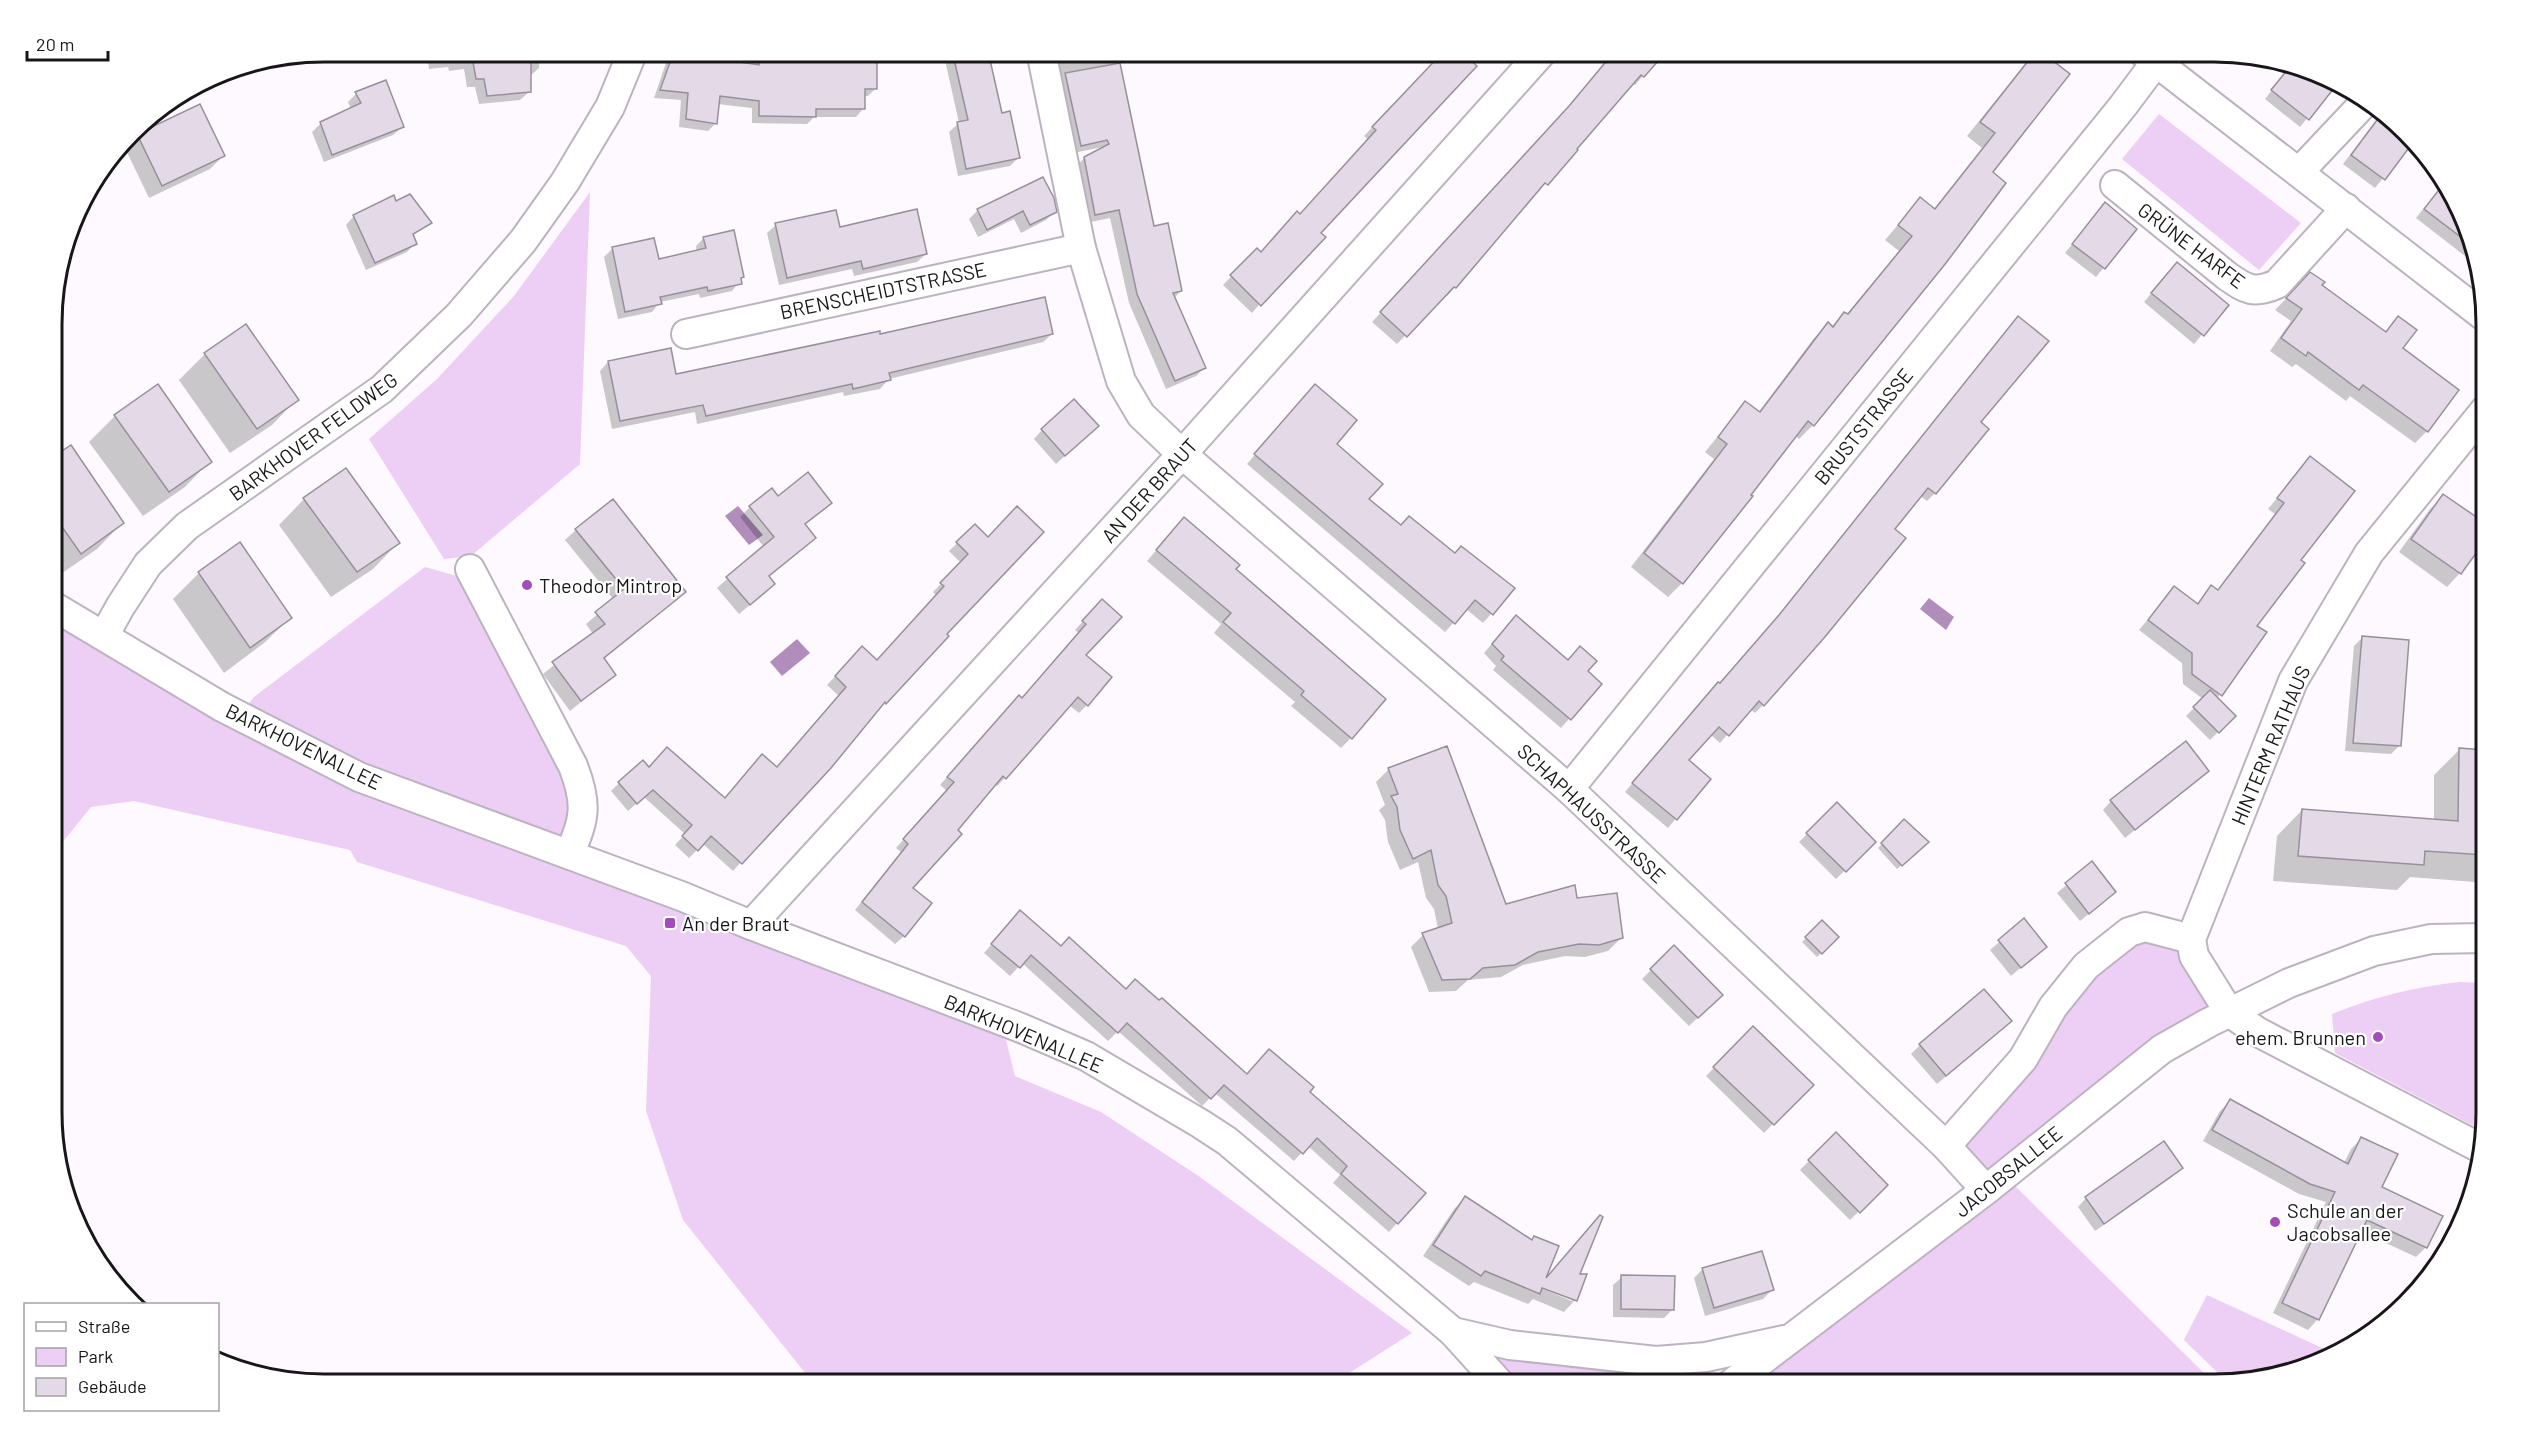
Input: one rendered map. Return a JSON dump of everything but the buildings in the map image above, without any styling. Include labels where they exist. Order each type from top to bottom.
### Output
[{"type":"street","name":"BARKHOVER FELDWEG","points":[[104,636],[148,564],[187,526],[382,389],[459,315],[523,241],[565,182],[610,107],[628,62]]},
{"type":"street","points":[[1043,62],[1081,248],[1121,381],[1141,415],[1182,454]]},
{"type":"street","name":"AN DER BRAUT","points":[[751,925],[1182,454],[1533,62]]},
{"type":"street","name":"BRUSTSTRASSE","points":[[1569,789],[2123,106],[2150,62]]},
{"type":"street","points":[[2163,62],[2299,172],[2475,308]]},
{"type":"street","points":[[2299,172],[2360,107]]},
{"type":"street","name":"GRÜNE HARFE","points":[[2115,185],[2227,276],[2245,288],[2262,291],[2277,284],[2346,208]]},
{"type":"street","name":"BRENSCHEIDTSTRASSE","points":[[686,334],[1081,248]]},
{"type":"street","name":"HINTERM RATHAUS","points":[[2191,939],[2293,681],[2369,553],[2476,421]]},
{"type":"street","name":"SCHAPHAUSSTRASSE","points":[[1182,454],[1569,789],[1946,1146],[1986,1190]]},
{"type":"street","points":[[470,568],[573,766],[580,786],[584,811],[581,830],[569,855]]},
{"type":"street","name":"BARKHOVENALLEE","points":[[62,611],[222,707],[359,777],[1004,1021],[1086,1056],[1227,1141],[1453,1332],[1491,1374]]},
{"type":"street","points":[[1946,1146],[2023,1059],[2053,1007],[2086,966],[2129,932],[2145,927],[2191,939],[2194,956],[2229,1012],[2258,1032],[2473,1144]]},
{"type":"street","name":"JACOBSALLEE","points":[[1744,1374],[1986,1190],[2162,1049],[2229,1012],[2289,983],[2374,951],[2431,939],[2476,938]]},
{"type":"street","name":"JACOBSALLEE","points":[[1453,1332],[1510,1345],[1656,1361],[1706,1357],[1791,1338]]},
{"type":"green space","points":[[2159,114],[2301,223],[2259,270],[2122,159]]},
{"type":"green space","points":[[590,192],[580,464],[471,556],[444,559],[369,439],[437,379],[514,296]]},
{"type":"green space","points":[[425,567],[471,580],[578,786],[567,849],[1003,1028],[1015,1076],[1101,1112],[1200,1177],[1412,1333],[1348,1374],[806,1374],[683,1220],[646,1111],[651,976],[626,946],[357,862],[350,850],[134,801],[91,807],[62,843],[62,615],[240,715],[254,697]]},
{"type":"green space","points":[[2143,932],[2181,946],[2220,1015],[2014,1185],[2205,1374],[1715,1374],[1758,1367],[1797,1348],[1998,1201],[1951,1147],[2056,1008]]},
{"type":"green space","points":[[2460,982],[2476,983],[2475,1127],[2335,1053],[2332,1014],[2394,994]]},
{"type":"green space","points":[[2207,1295],[2324,1349],[2281,1365],[2219,1374],[2184,1340]]},
{"type":"green space","points":[[1485,1356],[1599,1370],[1715,1374],[1498,1374]]},
{"type":"shaded area","points":[[738,506],[763,535],[749,545],[725,516]]},
{"type":"shaded area","points":[[1929,598],[1954,617],[1946,630],[1920,609]]},
{"type":"shaded area","points":[[797,639],[810,653],[782,676],[770,662]]},
{"type":"place","name":"Theodor Mintrop","points":[[527,585]]},
{"type":"place","name":"An der Braut","points":[[670,923]]},
{"type":"place","name":"ehem. Brunnen","points":[[2378,1037]]},
{"type":"place","name":"Schule an der Jacobsallee","points":[[2275,1222]]}]
